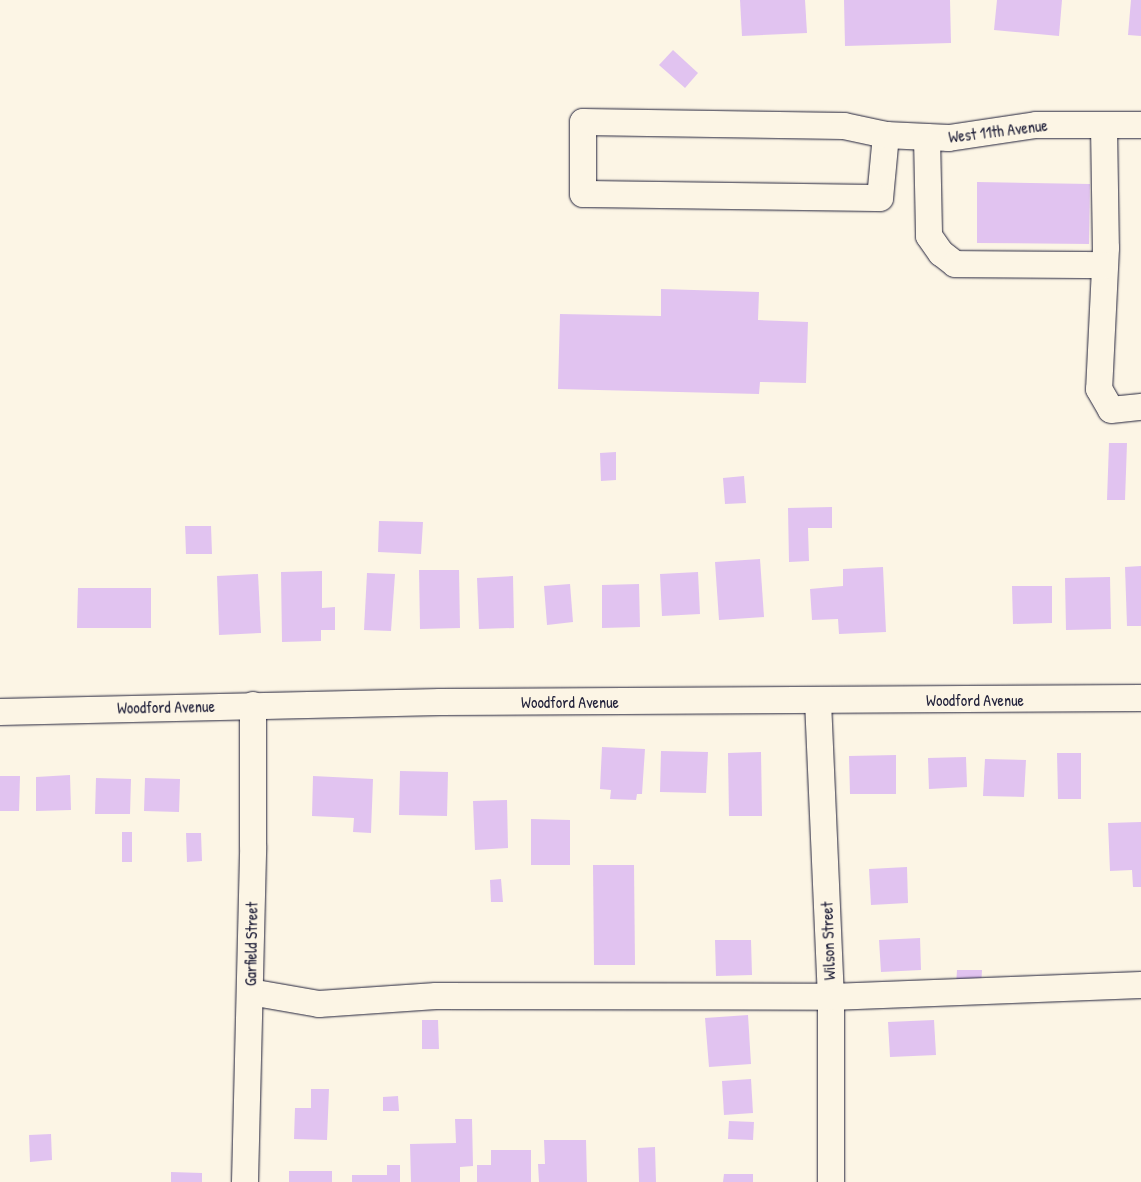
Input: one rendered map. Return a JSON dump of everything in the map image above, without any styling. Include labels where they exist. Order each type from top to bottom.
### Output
[{"type":"street","name":"West 11th Avenue","points":[[886,135],[880,198],[583,194],[583,122],[844,126],[886,135],[949,138],[1036,125],[1141,126]]},
{"type":"street","points":[[1104,126],[1105,265],[1099,389],[1111,410],[1141,407]]},
{"type":"street","points":[[927,137],[929,236],[941,253],[955,264],[1105,265]]},
{"type":"street","name":"Woodford Avenue","points":[[0,712],[440,702],[1141,698]]},
{"type":"street","name":"Wilson Street","points":[[818,701],[830,997],[831,1182]]},
{"type":"street","name":"Garfield Street","points":[[245,1182],[250,992],[253,705]]},
{"type":"street","points":[[250,992],[319,1004],[436,996],[830,997],[1141,985]]},
{"type":"building","points":[[740,0],[805,0],[807,33],[742,36]]},
{"type":"building","points":[[844,0],[950,0],[951,43],[845,46]]},
{"type":"building","points":[[997,0],[1062,0],[1059,36],[994,30]]},
{"type":"building","points":[[1131,0],[1141,0],[1141,36],[1128,35]]},
{"type":"building","points":[[673,50],[698,73],[685,88],[659,65]]},
{"type":"building","points":[[977,182],[1090,184],[1089,244],[977,243]]},
{"type":"building","points":[[661,289],[759,292],[758,320],[808,322],[806,383],[760,382],[759,394],[558,389],[560,314],[661,316]]},
{"type":"building","points":[[1109,443],[1127,443],[1125,500],[1107,500]]},
{"type":"building","points":[[616,452],[616,480],[601,481],[600,453]]},
{"type":"building","points":[[744,476],[746,503],[725,504],[723,478]]},
{"type":"building","points":[[832,507],[832,528],[808,528],[809,561],[789,562],[788,508]]},
{"type":"building","points":[[379,521],[423,522],[421,554],[378,552]]},
{"type":"building","points":[[185,526],[211,526],[212,554],[186,554]]},
{"type":"building","points":[[760,559],[764,617],[719,620],[715,562]]},
{"type":"building","points":[[1141,566],[1141,626],[1127,626],[1125,567]]},
{"type":"building","points":[[883,567],[886,632],[839,634],[838,619],[812,620],[810,589],[843,586],[843,569]]},
{"type":"building","points":[[419,570],[459,570],[460,628],[420,629]]},
{"type":"building","points":[[322,571],[322,608],[335,607],[335,630],[321,630],[321,641],[282,642],[281,572]]},
{"type":"building","points":[[698,572],[700,614],[662,616],[660,574]]},
{"type":"building","points":[[367,573],[395,574],[391,631],[364,630]]},
{"type":"building","points":[[258,574],[261,633],[219,635],[217,576]]},
{"type":"building","points":[[513,576],[514,628],[479,629],[477,578]]},
{"type":"building","points":[[1110,577],[1111,629],[1066,630],[1065,578]]},
{"type":"building","points":[[570,584],[573,622],[547,625],[544,586]]},
{"type":"building","points":[[639,584],[640,627],[602,628],[602,585]]},
{"type":"building","points":[[1012,586],[1052,586],[1052,623],[1013,624]]},
{"type":"building","points":[[78,588],[151,588],[151,628],[77,628]]},
{"type":"building","points":[[602,747],[645,749],[642,794],[637,794],[636,800],[610,799],[611,790],[600,789]]},
{"type":"building","points":[[661,751],[708,752],[706,793],[660,792]]},
{"type":"building","points":[[761,752],[762,816],[729,816],[728,753]]},
{"type":"building","points":[[1057,753],[1081,753],[1081,799],[1058,799]]},
{"type":"building","points":[[896,755],[896,794],[850,794],[849,756]]},
{"type":"building","points":[[966,757],[967,787],[929,789],[928,758]]},
{"type":"building","points":[[985,759],[1026,760],[1024,797],[983,796]]},
{"type":"building","points":[[400,771],[448,772],[447,816],[399,815]]},
{"type":"building","points":[[70,775],[71,810],[36,811],[36,777]]},
{"type":"building","points":[[0,776],[20,776],[19,811],[0,811]]},
{"type":"building","points":[[313,776],[373,779],[371,833],[353,832],[354,818],[312,816]]},
{"type":"building","points":[[96,778],[131,779],[130,814],[95,814]]},
{"type":"building","points":[[145,778],[180,779],[179,812],[144,811]]},
{"type":"building","points":[[507,800],[508,848],[475,850],[473,801]]},
{"type":"building","points":[[531,819],[570,820],[570,865],[531,865]]},
{"type":"building","points":[[1141,822],[1141,887],[1133,887],[1132,870],[1110,871],[1108,823]]},
{"type":"building","points":[[122,832],[132,832],[132,862],[122,862]]},
{"type":"building","points":[[186,833],[201,833],[202,861],[187,862]]},
{"type":"building","points":[[593,865],[634,865],[635,965],[594,965]]},
{"type":"building","points":[[907,867],[908,903],[871,905],[869,869]]},
{"type":"building","points":[[501,879],[503,902],[491,902],[490,880]]},
{"type":"building","points":[[920,938],[921,970],[881,972],[879,940]]},
{"type":"building","points":[[715,940],[751,940],[752,975],[716,976]]},
{"type":"building","points":[[957,970],[982,970],[981,985],[956,985]]},
{"type":"building","points":[[748,1015],[751,1064],[709,1067],[705,1018]]},
{"type":"building","points":[[422,1020],[438,1020],[439,1049],[422,1049]]},
{"type":"building","points":[[934,1020],[936,1055],[890,1057],[888,1022]]},
{"type":"building","points":[[751,1079],[753,1113],[724,1115],[722,1081]]},
{"type":"building","points":[[311,1089],[329,1089],[327,1140],[294,1139],[295,1108],[311,1108]]},
{"type":"building","points":[[398,1096],[399,1111],[383,1111],[383,1097]]},
{"type":"building","points":[[455,1119],[472,1119],[473,1166],[460,1167],[460,1182],[411,1182],[410,1144],[456,1143]]},
{"type":"building","points":[[729,1121],[754,1122],[753,1140],[728,1139]]},
{"type":"building","points":[[51,1134],[52,1160],[30,1162],[29,1135]]},
{"type":"building","points":[[544,1140],[586,1140],[587,1182],[539,1182],[538,1164],[545,1164]]},
{"type":"building","points":[[655,1147],[656,1182],[639,1182],[638,1148]]},
{"type":"building","points":[[491,1150],[531,1150],[531,1182],[477,1182],[477,1165],[491,1165]]},
{"type":"building","points":[[387,1165],[400,1165],[400,1182],[352,1182],[352,1175],[387,1175]]},
{"type":"building","points":[[289,1171],[332,1171],[332,1182],[289,1182]]},
{"type":"building","points":[[171,1172],[202,1173],[202,1182],[171,1182]]},
{"type":"building","points":[[724,1174],[753,1174],[753,1182],[723,1182]]}]
